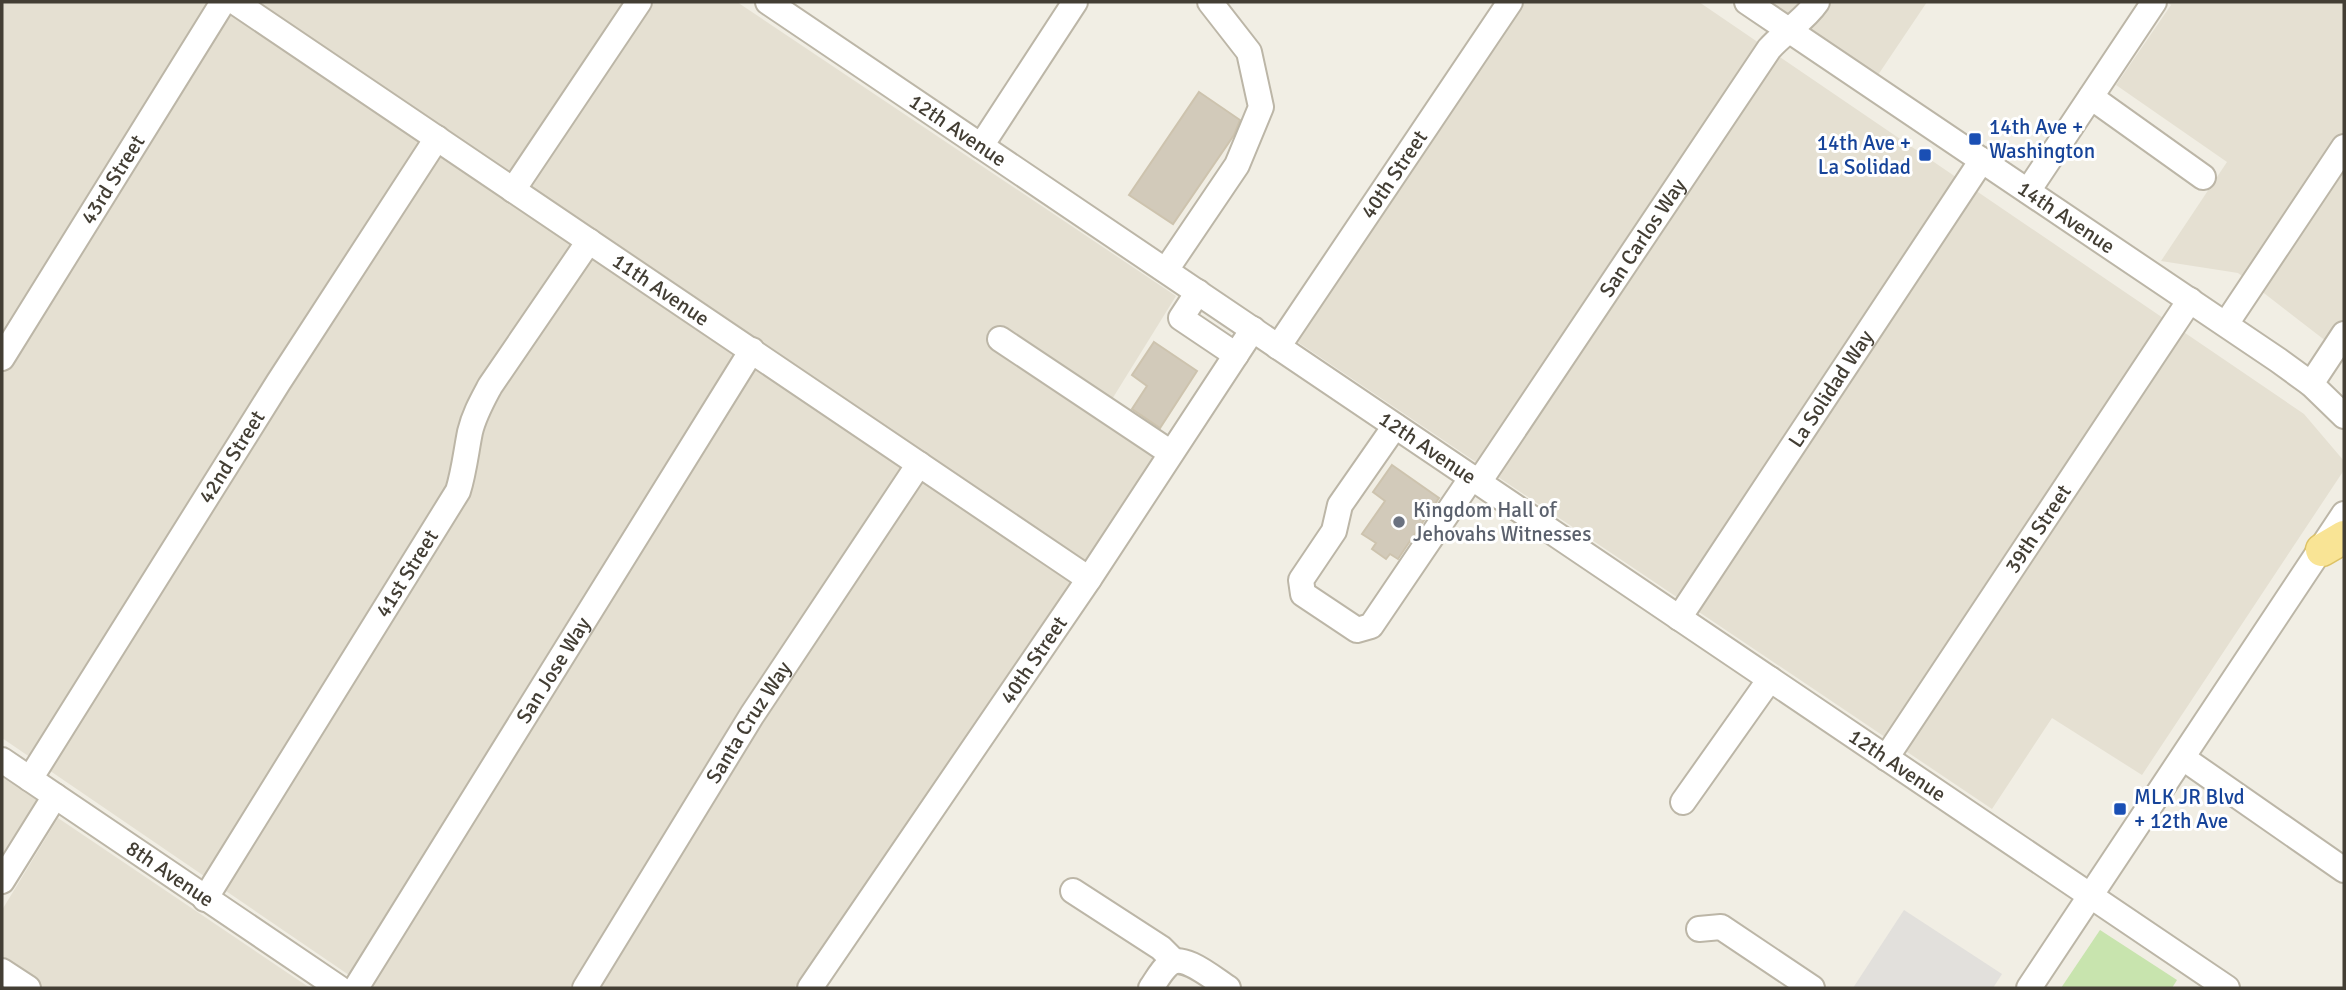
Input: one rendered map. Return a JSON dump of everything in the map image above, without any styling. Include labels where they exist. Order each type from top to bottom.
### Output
[{"type":"street","name":"43rd Street","points":[[2,358],[223,2]]},
{"type":"street","name":"11th Avenue","points":[[235,2],[1089,579]]},
{"type":"street","points":[[513,190],[639,2]]},
{"type":"street","name":"12th Avenue","points":[[768,2],[2227,988]]},
{"type":"street","points":[[981,146],[1075,2]]},
{"type":"street","points":[[1167,271],[1237,165],[1261,107],[1249,52],[1210,2]]},
{"type":"street","name":"40th Street","points":[[1278,346],[1510,2]]},
{"type":"street","name":"14th Avenue","points":[[1747,2],[2226,324],[2311,384],[2344,415]]},
{"type":"street","name":"San Carlos Way","points":[[1395,426],[1340,505],[1334,531],[1301,580],[1303,594],[1357,630],[1371,626],[1476,480],[1769,49],[1787,29],[1807,15],[1817,2]]},
{"type":"street","points":[[2028,191],[2154,2]]},
{"type":"street","points":[[2091,97],[2203,177]]},
{"type":"street","name":"42nd Street","points":[[30,779],[270,395],[437,138]]},
{"type":"street","points":[[2226,324],[2344,148]]},
{"type":"street","name":"La Solidad Way","points":[[1679,618],[1982,160]]},
{"type":"street","name":"41st Street","points":[[205,899],[458,491],[465,470],[470,432],[478,408],[490,386],[589,241]]},
{"type":"street","points":[[1198,292],[1181,318],[1236,355]]},
{"type":"street","name":"39th Street","points":[[1886,758],[2190,300]]},
{"type":"street","name":"40th Street","points":[[810,988],[1089,579],[1253,329]]},
{"type":"street","points":[[2311,384],[2344,334]]},
{"type":"street","points":[[1000,339],[1171,453]]},
{"type":"street","name":"San Jose Way","points":[[356,988],[752,351]]},
{"type":"street","name":"Santa Cruz Way","points":[[585,988],[752,715],[919,464]]},
{"type":"street","points":[[2029,988],[2183,758],[2333,544],[2344,514]]},
{"type":"street","points":[[1683,802],[1770,679]]},
{"type":"street","points":[[2183,758],[2344,870]]},
{"type":"street","name":"8th Avenue","points":[[2,760],[339,988]]},
{"type":"street","points":[[2,881],[55,796]]},
{"type":"street","points":[[1073,891],[1161,948],[1174,961]]},
{"type":"street","points":[[1699,929],[1721,927],[1812,988]]},
{"type":"street","points":[[1152,987],[1167,965],[1174,961],[1191,963],[1228,988]]},
{"type":"street","points":[[2,971],[28,988]]},
{"type":"shaded area","points":[[2,2],[737,2],[1176,296],[1101,417],[1158,455],[794,988],[604,988],[580,973],[570,988],[368,988],[2,738]]},
{"type":"shaded area","points":[[1521,2],[1699,2],[2304,414],[2344,461],[2344,470],[2142,775],[2052,718],[1992,809],[1296,341]]},
{"type":"shaded area","points":[[1768,2],[1927,2],[1878,75]]},
{"type":"shaded area","points":[[2167,2],[2344,2],[2344,355],[2238,273],[2161,261],[2227,162],[2116,85],[2171,5]]},
{"type":"shaded area","points":[[2,777],[37,800],[2,857]]},
{"type":"shaded area","points":[[58,818],[310,988],[2,988],[2,910]]},
{"type":"shaded area","points":[[1904,910],[2002,974],[1993,988],[1853,988]]},
{"type":"green space","points":[[2100,930],[2177,980],[2172,988],[2061,988]]},
{"type":"building","points":[[1199,92],[1240,120],[1234,135],[1173,224],[1129,195]]},
{"type":"building","points":[[1154,342],[1197,371],[1160,428],[1132,409],[1147,386],[1132,375]]},
{"type":"building","name":"Kingdom Hall of Jehovahs Witnesses","points":[[1392,465],[1439,498],[1398,559],[1390,554],[1386,559],[1372,549],[1376,543],[1362,534],[1385,501],[1373,492]]},
{"type":"place","name":"14th Ave + Washington","points":[[1975,139]]},
{"type":"place","name":"14th Ave + La Solidad","points":[[1925,155]]},
{"type":"place","name":"Kingdom Hall of Jehovahs Witnesses","points":[[1399,522]]},
{"type":"place","name":"MLK JR Blvd + 12th Ave","points":[[2120,809]]}]
